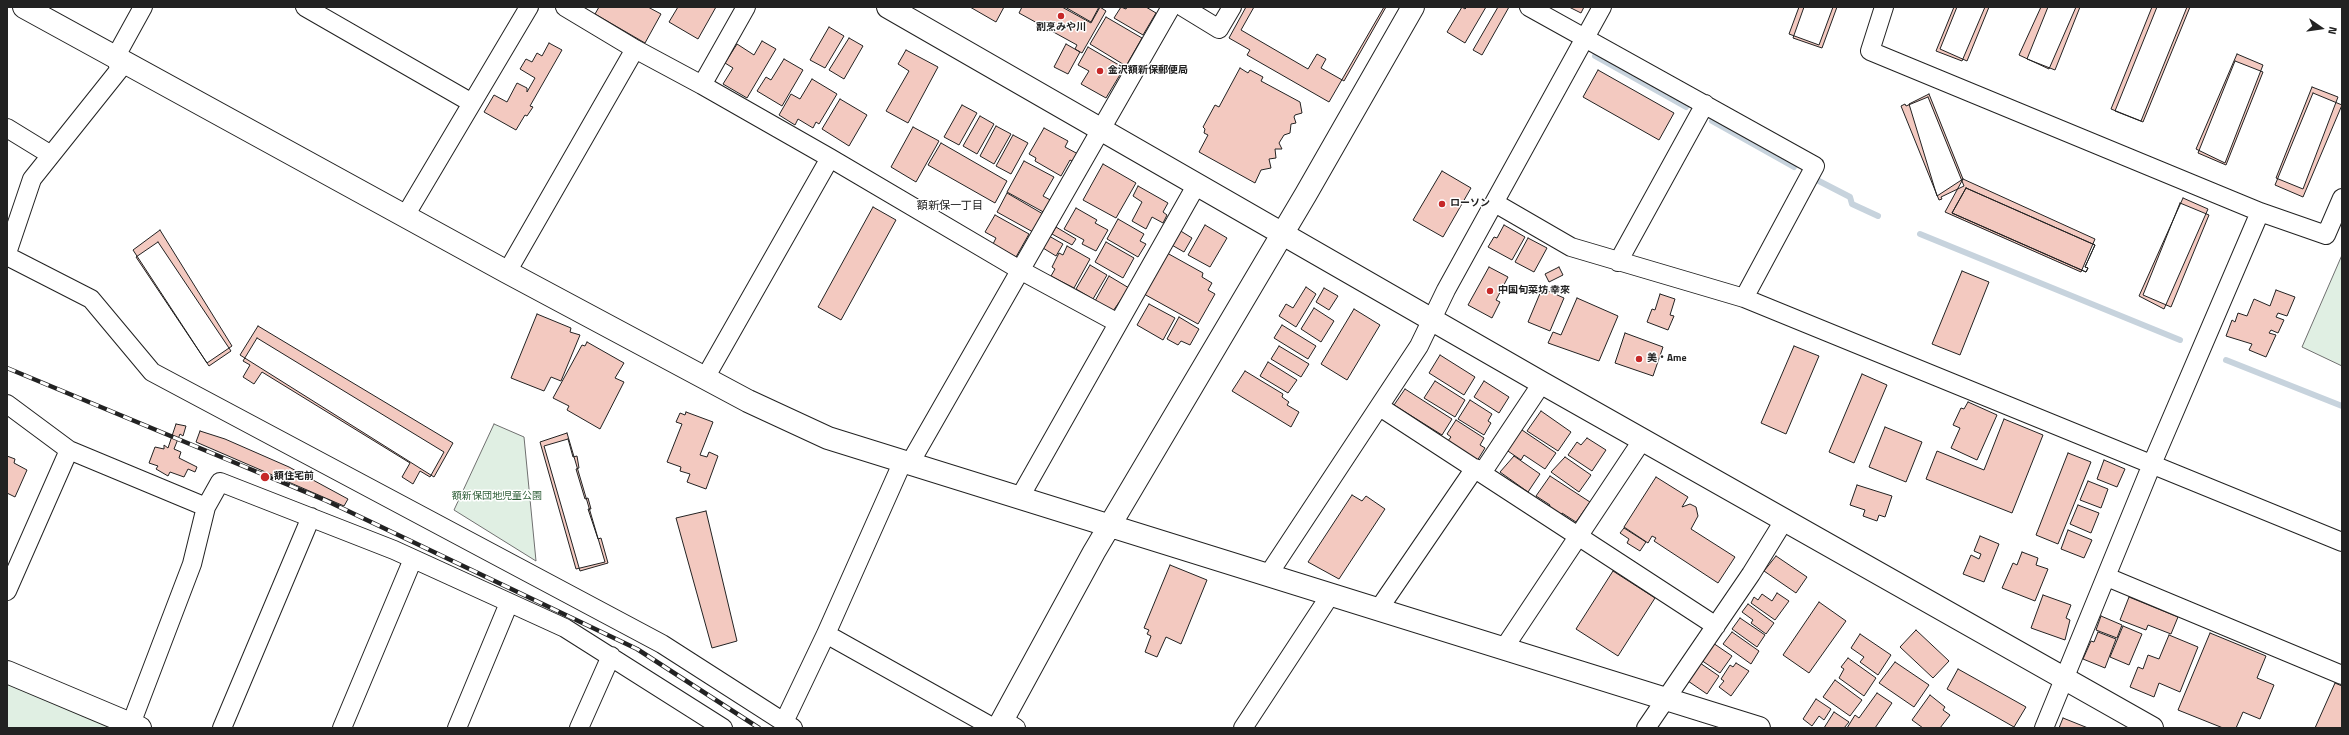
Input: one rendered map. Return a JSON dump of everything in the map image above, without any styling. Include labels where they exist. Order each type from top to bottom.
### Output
[{"type":"street","points":[[24,7],[116,56],[507,272],[748,401],[828,438],[1759,728]]},
{"type":"street","points":[[143,7],[116,56],[119,70],[32,179],[7,254],[91,299],[152,372],[662,644],[788,725],[826,634],[907,462],[1020,270],[1100,128],[1171,7]]},
{"type":"street","points":[[305,7],[472,103]]},
{"type":"street","points":[[405,216],[529,7]]},
{"type":"street","points":[[564,7],[635,49],[702,85],[830,158],[1020,270],[1118,323]]},
{"type":"street","points":[[702,85],[746,7]]},
{"type":"street","points":[[888,7],[1284,233],[1542,383],[1785,519],[2065,680],[2152,728]]},
{"type":"street","points":[[1183,7],[1219,28],[1232,7]]},
{"type":"street","points":[[826,634],[1003,726],[1110,525],[1284,233],[1413,7]]},
{"type":"street","points":[[1529,7],[1815,166],[1744,298]]},
{"type":"street","points":[[1268,575],[1419,346],[1602,7]]},
{"type":"street","points":[[1884,7],[1870,51],[2260,212],[2326,235],[2342,198]]},
{"type":"street","points":[[507,272],[635,49]]},
{"type":"street","points":[[1618,262],[1705,104]]},
{"type":"street","points":[[7,128],[51,155]]},
{"type":"street","points":[[705,378],[830,158]]},
{"type":"street","points":[[1020,497],[1197,184]]},
{"type":"street","points":[[1495,203],[1571,247],[1744,298],[2342,542]]},
{"type":"street","points":[[2044,728],[2065,680],[2152,464],[2260,212]]},
{"type":"street","points":[[1378,610],[1542,383]]},
{"type":"street","points":[[7,404],[69,450],[206,507]]},
{"type":"street","points":[[1380,407],[1716,626]]},
{"type":"street","points":[[1504,648],[1643,439]]},
{"type":"street","points":[[7,592],[69,450]]},
{"type":"street","points":[[7,672],[135,726],[192,564],[206,507],[220,482],[413,559],[565,628],[723,728]]},
{"type":"street","points":[[222,728],[311,518]]},
{"type":"street","points":[[1646,728],[1716,626],[1785,519]]},
{"type":"street","points":[[342,728],[413,559]]},
{"type":"street","points":[[2107,577],[2342,675]]},
{"type":"street","points":[[1243,728],[1331,594]]},
{"type":"street","points":[[457,728],[509,602]]},
{"type":"street","points":[[579,728],[611,656]]},
{"type":"green space","points":[[2342,255],[2342,366],[2302,347]]},
{"type":"green space","name":"額新保団地児童公園","points":[[494,424],[524,437],[536,561],[454,510]]},
{"type":"green space","points":[[7,682],[114,728],[7,728]]},
{"type":"building","points":[[599,7],[648,7],[661,14],[645,43],[595,14]]},
{"type":"building","points":[[678,7],[716,7],[698,39],[669,22]]},
{"type":"building","points":[[970,7],[1004,7],[996,22]]},
{"type":"building","points":[[1022,7],[1062,7],[1091,23],[1100,7],[1106,11],[1082,53],[1075,49],[1077,45],[1019,13]]},
{"type":"building","points":[[1065,7],[1099,7],[1091,22]]},
{"type":"building","points":[[1121,7],[1126,9],[1127,7],[1146,7],[1156,13],[1143,35],[1114,18]]},
{"type":"building","points":[[1246,7],[1384,7],[1329,102],[1247,55],[1250,50],[1229,38]]},
{"type":"building","points":[[1254,7],[1386,7],[1344,81],[1321,68],[1326,59],[1317,54],[1308,69],[1241,30]]},
{"type":"building","points":[[1462,7],[1465,9],[1467,7],[1486,7],[1465,43],[1447,32]]},
{"type":"building","points":[[1498,7],[1509,7],[1482,55],[1473,50]]},
{"type":"building","points":[[1569,7],[1584,7],[1581,13]]},
{"type":"building","points":[[1799,7],[1833,7],[1819,45],[1789,34]]},
{"type":"building","points":[[1804,7],[1837,7],[1822,48],[1793,38]]},
{"type":"building","points":[[1954,7],[1985,7],[1962,61],[1936,51]]},
{"type":"building","points":[[1957,7],[1989,7],[1967,61],[1940,49]]},
{"type":"building","points":[[2041,7],[2076,7],[2049,69],[2019,55]]},
{"type":"building","points":[[2048,7],[2080,7],[2055,70],[2027,59]]},
{"type":"building","points":[[2152,7],[2187,7],[2141,121],[2111,109]]},
{"type":"building","points":[[2157,7],[2190,7],[2143,122],[2115,111]]},
{"type":"building","points":[[1106,17],[1142,38],[1126,66],[1090,44]]},
{"type":"building","points":[[829,27],[844,36],[825,68],[810,60]]},
{"type":"building","points":[[849,38],[863,46],[844,79],[829,70]]},
{"type":"building","points":[[762,41],[776,49],[747,98],[723,84],[733,68],[725,63],[737,44],[754,55]]},
{"type":"building","points":[[549,43],[562,50],[530,106],[533,107],[527,116],[525,115],[516,130],[484,112],[494,95],[507,102],[517,83],[527,88],[527,92],[535,78],[520,69],[526,59],[532,62],[537,53],[542,56]]},
{"type":"building","points":[[1066,44],[1080,52],[1068,74],[1054,67]]},
{"type":"building","points":[[1088,47],[1124,68],[1106,98],[1081,84],[1089,71],[1078,65]]},
{"type":"building","points":[[906,50],[938,67],[908,123],[886,111],[909,71],[898,64]]},
{"type":"building","points":[[2237,54],[2263,65],[2225,163],[2196,149]]},
{"type":"building","points":[[784,59],[803,70],[782,106],[757,91],[766,77],[771,80]]},
{"type":"building","points":[[2235,61],[2263,72],[2226,165],[2198,153]]},
{"type":"building","points":[[1240,68],[1248,73],[1250,70],[1263,77],[1261,81],[1300,102],[1302,113],[1295,115],[1294,117],[1296,123],[1291,124],[1290,133],[1284,135],[1279,143],[1282,149],[1275,149],[1276,158],[1269,159],[1271,168],[1261,170],[1255,183],[1199,152],[1208,135],[1204,133],[1205,129],[1203,127],[1215,105],[1219,107]]},
{"type":"building","points":[[1598,70],[1674,113],[1659,140],[1583,97]]},
{"type":"building","points":[[812,79],[837,94],[819,124],[816,122],[813,128],[798,119],[795,125],[779,115],[791,94],[800,99]]},
{"type":"building","points":[[2312,87],[2338,97],[2303,189],[2276,178]]},
{"type":"building","points":[[2313,93],[2342,105],[2303,197],[2275,185]]},
{"type":"building","points":[[1929,94],[1963,179],[1937,196],[1909,104]]},
{"type":"building","points":[[1928,97],[1964,186],[1941,197],[1942,199],[1939,200],[1901,106],[1905,104],[1906,106]]},
{"type":"building","points":[[840,99],[867,115],[849,146],[822,129]]},
{"type":"building","points":[[962,105],[977,113],[959,145],[944,137]]},
{"type":"building","points":[[980,116],[994,124],[977,154],[963,146]]},
{"type":"building","points":[[996,126],[1011,134],[994,164],[980,156]]},
{"type":"building","points":[[913,127],[939,141],[916,182],[891,167]]},
{"type":"building","points":[[1044,128],[1068,141],[1065,147],[1078,154],[1074,162],[1070,160],[1061,176],[1035,161],[1036,158],[1029,154]]},
{"type":"building","points":[[1013,135],[1028,143],[1011,174],[996,166]]},
{"type":"building","points":[[941,143],[1007,181],[995,203],[928,165]]},
{"type":"building","points":[[1024,161],[1054,177],[1043,196],[1054,202],[1047,214],[1007,192]]},
{"type":"building","points":[[1103,164],[1136,183],[1116,218],[1083,200]]},
{"type":"building","name":"ローソン","points":[[1442,171],[1471,188],[1443,237],[1413,220]]},
{"type":"building","points":[[1963,179],[2095,239],[2081,272],[1945,212]]},
{"type":"building","points":[[1138,186],[1168,203],[1163,212],[1167,215],[1163,223],[1152,217],[1146,229],[1132,221],[1142,202],[1133,196]]},
{"type":"building","points":[[1966,188],[2095,245],[2085,267],[2088,268],[2086,272],[1952,213]]},
{"type":"building","points":[[1966,188],[2095,245],[2085,267],[2088,268],[2086,272],[1952,213]]},
{"type":"building","points":[[1007,193],[1043,214],[1033,232],[997,212]]},
{"type":"building","points":[[2183,198],[2208,209],[2164,309],[2139,296]]},
{"type":"building","points":[[2180,203],[2209,215],[2171,307],[2143,295]]},
{"type":"building","points":[[873,207],[896,220],[841,320],[818,307]]},
{"type":"building","points":[[1076,208],[1097,220],[1095,223],[1108,230],[1096,251],[1082,244],[1084,240],[1064,229]]},
{"type":"building","points":[[995,215],[1029,234],[1016,257],[993,244],[996,238],[985,232]]},
{"type":"building","points":[[1118,219],[1144,234],[1140,241],[1146,244],[1138,257],[1107,239]]},
{"type":"building","points":[[1205,225],[1227,238],[1210,267],[1188,255]]},
{"type":"building","points":[[1504,225],[1525,237],[1512,260],[1488,247],[1494,237],[1497,238]]},
{"type":"building","points":[[1056,227],[1076,239],[1072,245],[1052,234]]},
{"type":"building","points":[[160,230],[232,346],[207,363],[133,250]]},
{"type":"building","points":[[1179,230],[1192,238],[1184,252],[1170,244]]},
{"type":"building","points":[[1049,236],[1063,244],[1056,256],[1043,248]]},
{"type":"building","points":[[1528,238],[1547,248],[1534,272],[1515,262]]},
{"type":"building","points":[[158,242],[231,351],[209,366],[136,257]]},
{"type":"building","points":[[1106,242],[1134,258],[1123,278],[1095,262]]},
{"type":"building","points":[[1067,246],[1090,259],[1074,288],[1051,276],[1055,269],[1052,267],[1059,253],[1063,255]]},
{"type":"building","points":[[1167,253],[1203,273],[1202,277],[1212,283],[1208,290],[1215,294],[1198,324],[1144,294]]},
{"type":"building","points":[[1090,265],[1107,275],[1093,299],[1076,289]]},
{"type":"building","points":[[1489,267],[1508,277],[1496,300],[1500,302],[1492,318],[1468,305]]},
{"type":"building","points":[[1559,267],[1563,275],[1549,282],[1545,274]]},
{"type":"building","points":[[1962,271],[1989,282],[1960,355],[1932,344]]},
{"type":"building","points":[[1109,276],[1129,288],[1113,311],[1095,301]]},
{"type":"building","points":[[1306,287],[1316,294],[1296,327],[1279,316],[1286,304],[1293,308]]},
{"type":"building","points":[[1324,288],[1338,296],[1329,310],[1316,302]]},
{"type":"building","points":[[1546,290],[1564,298],[1550,331],[1528,322],[1541,291],[1546,293]]},
{"type":"building","points":[[2276,290],[2295,297],[2287,316],[2278,313],[2276,317],[2284,320],[2278,333],[2271,330],[2269,333],[2276,335],[2266,357],[2249,350],[2252,344],[2226,336],[2232,320],[2235,322],[2238,313],[2247,316],[2254,299],[2270,306]]},
{"type":"building","points":[[1660,294],[1675,299],[1670,315],[1674,316],[1668,330],[1647,322],[1652,309],[1655,310]]},
{"type":"building","points":[[1577,298],[1618,316],[1599,361],[1548,343],[1553,332],[1561,335]]},
{"type":"building","points":[[1149,304],[1175,318],[1163,340],[1137,325]]},
{"type":"building","points":[[1314,308],[1334,321],[1321,342],[1301,329]]},
{"type":"building","points":[[1354,309],[1380,325],[1347,380],[1321,364]]},
{"type":"building","points":[[537,314],[571,328],[570,332],[580,335],[561,381],[551,377],[544,391],[511,378]]},
{"type":"building","points":[[1179,317],[1199,329],[1190,345],[1181,341],[1178,345],[1167,339]]},
{"type":"building","points":[[1282,325],[1316,346],[1308,359],[1274,338]]},
{"type":"building","points":[[258,326],[453,443],[434,477],[240,355]]},
{"type":"building","points":[[1625,333],[1663,347],[1653,376],[1615,363]]},
{"type":"building","points":[[257,338],[444,452],[430,477],[420,471],[413,484],[402,477],[410,463],[262,372],[254,384],[243,377],[250,365],[243,361]]},
{"type":"building","points":[[587,342],[624,363],[615,378],[624,382],[600,429],[567,410],[569,406],[553,398],[582,345],[585,346]]},
{"type":"building","points":[[1279,346],[1309,364],[1301,377],[1271,359]]},
{"type":"building","points":[[1794,346],[1819,356],[1786,434],[1761,423]]},
{"type":"building","points":[[1440,355],[1475,377],[1464,395],[1429,373]]},
{"type":"building","points":[[1268,362],[1297,380],[1288,393],[1260,376]]},
{"type":"building","points":[[1245,371],[1283,394],[1282,397],[1289,402],[1287,405],[1299,412],[1291,427],[1232,391]]},
{"type":"building","points":[[1862,374],[1887,385],[1854,463],[1829,452]]},
{"type":"building","points":[[1435,381],[1465,400],[1455,417],[1424,398]]},
{"type":"building","points":[[1484,381],[1509,397],[1499,413],[1474,397]]},
{"type":"building","points":[[1405,389],[1452,419],[1442,435],[1394,405]]},
{"type":"building","points":[[1470,400],[1492,414],[1488,421],[1491,423],[1484,435],[1458,419]]},
{"type":"building","points":[[1968,402],[1997,415],[1977,460],[1951,448],[1960,428],[1953,425],[1961,408],[1964,409]]},
{"type":"building","points":[[1541,411],[1571,432],[1558,451],[1527,431]]},
{"type":"building","points":[[686,412],[713,422],[700,455],[707,457],[709,452],[718,456],[706,489],[687,482],[690,474],[680,471],[681,467],[667,462],[682,424],[676,422],[680,413],[685,415]]},
{"type":"building","points":[[2004,419],[2043,435],[2012,513],[1926,479],[1937,451],[1984,470]]},
{"type":"building","points":[[1456,420],[1484,438],[1480,445],[1485,448],[1477,461],[1447,442],[1451,437],[1447,434]]},
{"type":"building","points":[[176,424],[186,426],[183,436],[180,434],[174,449],[181,452],[179,458],[197,467],[195,472],[188,469],[184,477],[170,472],[168,476],[156,469],[158,466],[149,463],[155,447],[164,449],[164,445],[168,448]]},
{"type":"building","points":[[1885,427],[1922,442],[1906,482],[1869,467]]},
{"type":"building","points":[[1519,428],[1556,453],[1545,469],[1524,455],[1521,460],[1505,449]]},
{"type":"building","points":[[200,431],[225,439],[289,467],[348,499],[344,506],[196,442]]},
{"type":"building","points":[[567,433],[605,562],[576,569],[540,442]]},
{"type":"building","points":[[1587,438],[1606,450],[1592,471],[1568,455],[1577,442],[1581,445]]},
{"type":"building","points":[[568,439],[573,457],[577,456],[579,468],[576,469],[585,499],[588,498],[591,509],[588,509],[598,539],[601,538],[608,563],[580,571],[544,446]]},
{"type":"building","points":[[2068,453],[2091,462],[2058,544],[2036,535]]},
{"type":"building","points":[[7,456],[15,459],[14,463],[27,470],[15,497],[7,493]]},
{"type":"building","points":[[1514,456],[1540,474],[1528,492],[1500,472]]},
{"type":"building","points":[[1565,457],[1591,475],[1579,492],[1551,472]]},
{"type":"building","points":[[2104,460],[2125,469],[2117,487],[2097,479]]},
{"type":"building","points":[[1550,476],[1590,502],[1576,522],[1562,513],[1560,516],[1548,509],[1550,505],[1536,496]]},
{"type":"building","points":[[1656,477],[1688,497],[1682,507],[1690,504],[1696,507],[1698,516],[1691,529],[1735,557],[1718,583],[1654,541],[1656,538],[1652,536],[1648,543],[1624,527]]},
{"type":"building","points":[[2088,481],[2108,489],[2101,508],[2080,500]]},
{"type":"building","points":[[1857,485],[1892,496],[1885,517],[1879,515],[1877,521],[1863,516],[1865,510],[1850,505]]},
{"type":"building","points":[[1352,495],[1362,501],[1366,496],[1385,509],[1339,579],[1308,562]]},
{"type":"building","points":[[2078,505],[2099,513],[2091,533],[2070,524]]},
{"type":"building","points":[[706,511],[737,641],[712,648],[676,518]]},
{"type":"building","points":[[1624,528],[1646,542],[1640,551],[1627,543],[1629,539],[1620,533]]},
{"type":"building","points":[[2068,530],[2092,540],[2084,558],[2061,549]]},
{"type":"building","points":[[1980,536],[1999,544],[1984,582],[1963,574],[1971,555],[1979,559],[1981,554],[1974,551]]},
{"type":"building","points":[[2022,552],[2038,558],[2036,565],[2048,569],[2035,601],[2002,588],[2013,563],[2017,565]]},
{"type":"building","points":[[1776,556],[1807,577],[1796,593],[1764,571]]},
{"type":"building","points":[[1170,565],[1207,580],[1181,644],[1166,637],[1157,657],[1145,652],[1151,636],[1147,634],[1149,630],[1144,628]]},
{"type":"building","points":[[1613,571],[1655,598],[1618,656],[1576,629]]},
{"type":"building","points":[[1777,593],[1789,601],[1775,620],[1751,603],[1754,597],[1758,600],[1762,594],[1772,601]]},
{"type":"building","points":[[2043,595],[2071,605],[2066,618],[2070,620],[2065,640],[2031,628]]},
{"type":"building","points":[[2129,597],[2178,617],[2171,634],[2148,625],[2146,630],[2120,620]]},
{"type":"building","points":[[1819,602],[1846,621],[1809,673],[1783,655]]},
{"type":"building","points":[[1748,604],[1774,623],[1766,634],[1751,623],[1753,620],[1742,612]]},
{"type":"building","points":[[2101,616],[2122,625],[2117,638],[2096,630]]},
{"type":"building","points":[[1740,618],[1765,635],[1757,647],[1732,629]]},
{"type":"building","points":[[2123,626],[2142,634],[2129,665],[2110,657]]},
{"type":"building","points":[[1916,630],[1949,661],[1933,678],[1900,647]]},
{"type":"building","points":[[1732,632],[1759,651],[1751,664],[1723,644]]},
{"type":"building","points":[[2098,632],[2116,639],[2105,668],[2083,659],[2091,641],[2094,642]]},
{"type":"building","points":[[2210,633],[2266,656],[2257,678],[2274,685],[2260,719],[2243,712],[2236,728],[2223,728],[2178,710]]},
{"type":"building","points":[[1860,634],[1891,655],[1878,675],[1860,662],[1864,657],[1851,648]]},
{"type":"building","points":[[2169,635],[2198,647],[2180,692],[2159,683],[2154,697],[2130,687],[2138,667],[2143,669],[2148,655],[2159,659]]},
{"type":"building","points":[[1713,643],[1732,656],[1720,673],[1701,660]]},
{"type":"building","points":[[1848,658],[1876,678],[1864,696],[1839,678],[1844,669],[1841,667]]},
{"type":"building","points":[[1895,662],[1929,685],[1914,707],[1879,683]]},
{"type":"building","points":[[1700,663],[1719,676],[1707,694],[1688,681]]},
{"type":"building","points":[[1736,663],[1749,671],[1731,696],[1719,687],[1724,681],[1721,679],[1730,665],[1733,667]]},
{"type":"building","points":[[1958,669],[2026,707],[2014,727],[1947,689]]},
{"type":"building","points":[[1835,680],[1862,700],[1850,716],[1823,697]]},
{"type":"building","points":[[2335,683],[2342,686],[2342,728],[2315,728]]},
{"type":"building","points":[[1877,693],[1892,703],[1875,728],[1847,728],[1855,715],[1859,718]]},
{"type":"building","points":[[1930,695],[1945,707],[1943,710],[1950,715],[1940,728],[1923,728],[1912,720]]},
{"type":"building","points":[[1816,699],[1831,709],[1824,720],[1819,716],[1812,726],[1803,719]]},
{"type":"building","points":[[1834,712],[1849,722],[1844,728],[1824,728]]},
{"type":"building","points":[[2063,718],[2088,728],[2059,728]]},
{"type":"waterway","points":[[1595,56],[1686,107]]},
{"type":"waterway","points":[[1712,121],[1794,167]]},
{"type":"waterway","points":[[1817,180],[1850,197],[1852,204],[1878,216]]},
{"type":"waterway","points":[[1920,234],[2180,340]]},
{"type":"waterway","points":[[2226,360],[2342,406]]},
{"type":"railway","points":[[7,368],[327,501],[637,649],[759,728]]},
{"type":"place","name":"割烹みや川","points":[[1061,16]]},
{"type":"place","name":"金沢額新保郵便局","points":[[1100,71]]},
{"type":"place","name":"ローソン","points":[[1442,204]]},
{"type":"place","name":"中国旬菜坊 幸來","points":[[1490,291]]},
{"type":"place","name":"美・Ame","points":[[1639,359]]},
{"type":"place","name":"額住宅前","points":[[265,477]]},
{"type":"district","name":"額新保一丁目","points":[[950,206]]}]
